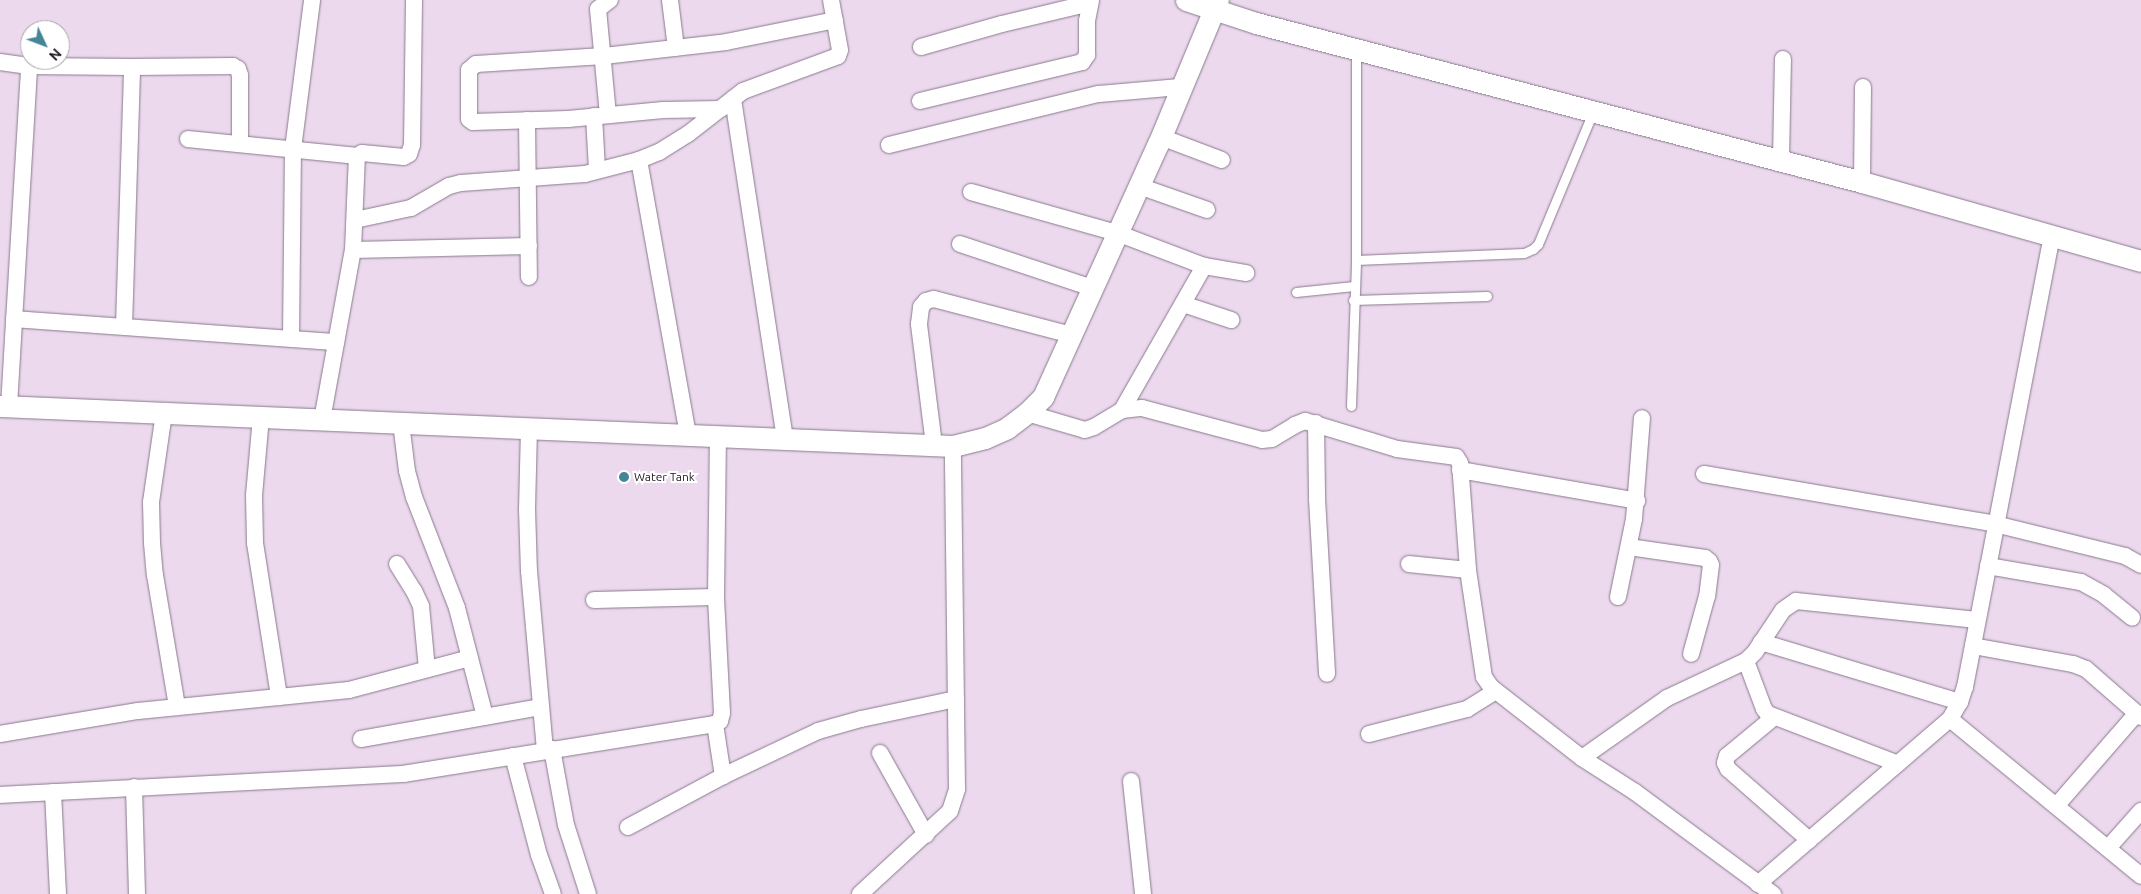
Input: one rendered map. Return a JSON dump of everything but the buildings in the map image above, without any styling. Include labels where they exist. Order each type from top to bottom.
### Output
[{"type":"street","points":[[292,338],[293,150],[312,0]]},
{"type":"street","points":[[188,139],[357,156],[362,153],[404,156],[411,150],[414,0]]},
{"type":"street","points":[[598,170],[604,56],[598,8],[610,0]]},
{"type":"street","points":[[670,0],[676,48]]},
{"type":"street","points":[[355,220],[411,208],[449,186],[461,183],[585,174],[639,160],[659,152],[688,134],[727,104],[758,85],[838,56],[840,50],[831,0]]},
{"type":"street","points":[[1186,0],[1215,4],[1256,23],[1862,182],[2141,261]]},
{"type":"street","points":[[920,101],[1082,62],[1087,55],[1087,21],[1090,1],[921,47]]},
{"type":"street","points":[[29,70],[14,319],[5,406],[944,446],[1008,428],[1043,397],[1139,186],[1215,4]]},
{"type":"street","points":[[727,104],[601,116],[471,121],[469,70],[472,66],[604,56],[726,42],[835,20]]},
{"type":"street","points":[[1781,161],[1783,59]]},
{"type":"street","points":[[0,62],[20,65]]},
{"type":"street","points":[[70,66],[233,66],[238,69],[240,75],[240,144]]},
{"type":"street","points":[[124,326],[132,67]]},
{"type":"street","points":[[888,145],[1099,94],[1180,87]]},
{"type":"street","points":[[1862,182],[1863,87]]},
{"type":"street","points":[[727,104],[785,439]]},
{"type":"street","points":[[527,120],[529,278]]},
{"type":"street","points":[[1160,137],[1222,160]]},
{"type":"street","points":[[322,420],[353,250],[357,156]]},
{"type":"street","points":[[639,160],[688,435]]},
{"type":"street","points":[[1139,186],[1207,210]]},
{"type":"street","points":[[971,192],[1117,233],[1204,266],[1246,273]]},
{"type":"street","points":[[1027,413],[1084,430],[1094,427],[1122,410],[1142,408],[1262,440],[1272,439],[1295,424],[1305,421],[1397,450],[1456,457],[1459,460],[1468,570],[1484,677],[1496,691],[1582,758],[1635,792],[1766,890],[1809,840],[1950,719],[1960,702],[1965,687],[2052,236]]},
{"type":"street","points":[[960,244],[1092,288]]},
{"type":"street","points":[[353,250],[529,246]]},
{"type":"street","points":[[1122,410],[1204,266]]},
{"type":"street","points":[[860,894],[950,811],[957,789],[956,700],[944,446],[919,324],[921,307],[926,300],[934,299],[1071,335]]},
{"type":"street","points":[[1183,304],[1231,320]]},
{"type":"street","points":[[14,319],[336,342]]},
{"type":"street","points":[[164,413],[151,502],[152,542],[155,575],[177,707]]},
{"type":"street","points":[[261,417],[254,496],[254,542],[279,696]]},
{"type":"street","points":[[1618,597],[1637,501],[1642,418]]},
{"type":"street","points":[[401,423],[409,480],[445,573],[485,716]]},
{"type":"street","points":[[1316,423],[1317,499],[1327,674]]},
{"type":"street","points":[[529,428],[526,508],[529,570],[541,707],[566,825],[588,894]]},
{"type":"street","points":[[0,795],[403,774],[715,724],[720,721],[722,713],[716,597],[718,436]]},
{"type":"street","points":[[1460,470],[1637,501]]},
{"type":"street","points":[[1704,474],[1995,524],[2125,556],[2141,565]]},
{"type":"street","points":[[1629,547],[1705,558],[1709,561],[1711,566],[1707,596],[1691,654]]},
{"type":"street","points":[[397,564],[422,606],[427,669]]},
{"type":"street","points":[[1409,564],[1468,570]]},
{"type":"street","points":[[1988,566],[2081,582],[2104,595],[2132,618]]},
{"type":"street","points":[[594,600],[716,597]]},
{"type":"street","points":[[1582,758],[1667,698],[1746,661],[1783,610],[1796,601],[1978,620]]},
{"type":"street","points":[[1761,642],[1960,702]]},
{"type":"street","points":[[1973,646],[2079,666],[2095,675],[2139,715],[2057,805]]},
{"type":"street","points":[[0,734],[138,711],[349,690],[470,658]]},
{"type":"street","points":[[1746,661],[1764,709],[1773,718],[1898,764]]},
{"type":"street","points":[[1369,734],[1468,709],[1496,691]]},
{"type":"street","points":[[628,827],[722,776],[818,731],[861,719],[956,700]]},
{"type":"street","points":[[361,739],[541,707]]},
{"type":"street","points":[[1773,718],[1727,756],[1725,763],[1728,769],[1809,840]]},
{"type":"street","points":[[1950,719],[2057,805],[2141,876]]},
{"type":"street","points":[[715,724],[722,776]]},
{"type":"street","points":[[880,753],[926,835]]},
{"type":"street","points":[[514,756],[539,855],[553,894]]},
{"type":"street","points":[[1131,781],[1143,894]]},
{"type":"street","points":[[134,787],[137,894]]},
{"type":"street","points":[[53,792],[58,894]]},
{"type":"street","points":[[2108,848],[2141,811]]},
{"type":"lane","points":[[1352,406],[1353,300],[1356,260],[1356,49]]},
{"type":"lane","points":[[1356,260],[1524,253],[1533,249],[1538,244],[1593,112]]},
{"type":"lane","points":[[1296,292],[1354,286]]},
{"type":"lane","points":[[1353,300],[1486,296]]},
{"type":"place","name":"Water Tank","points":[[624,477]]}]
